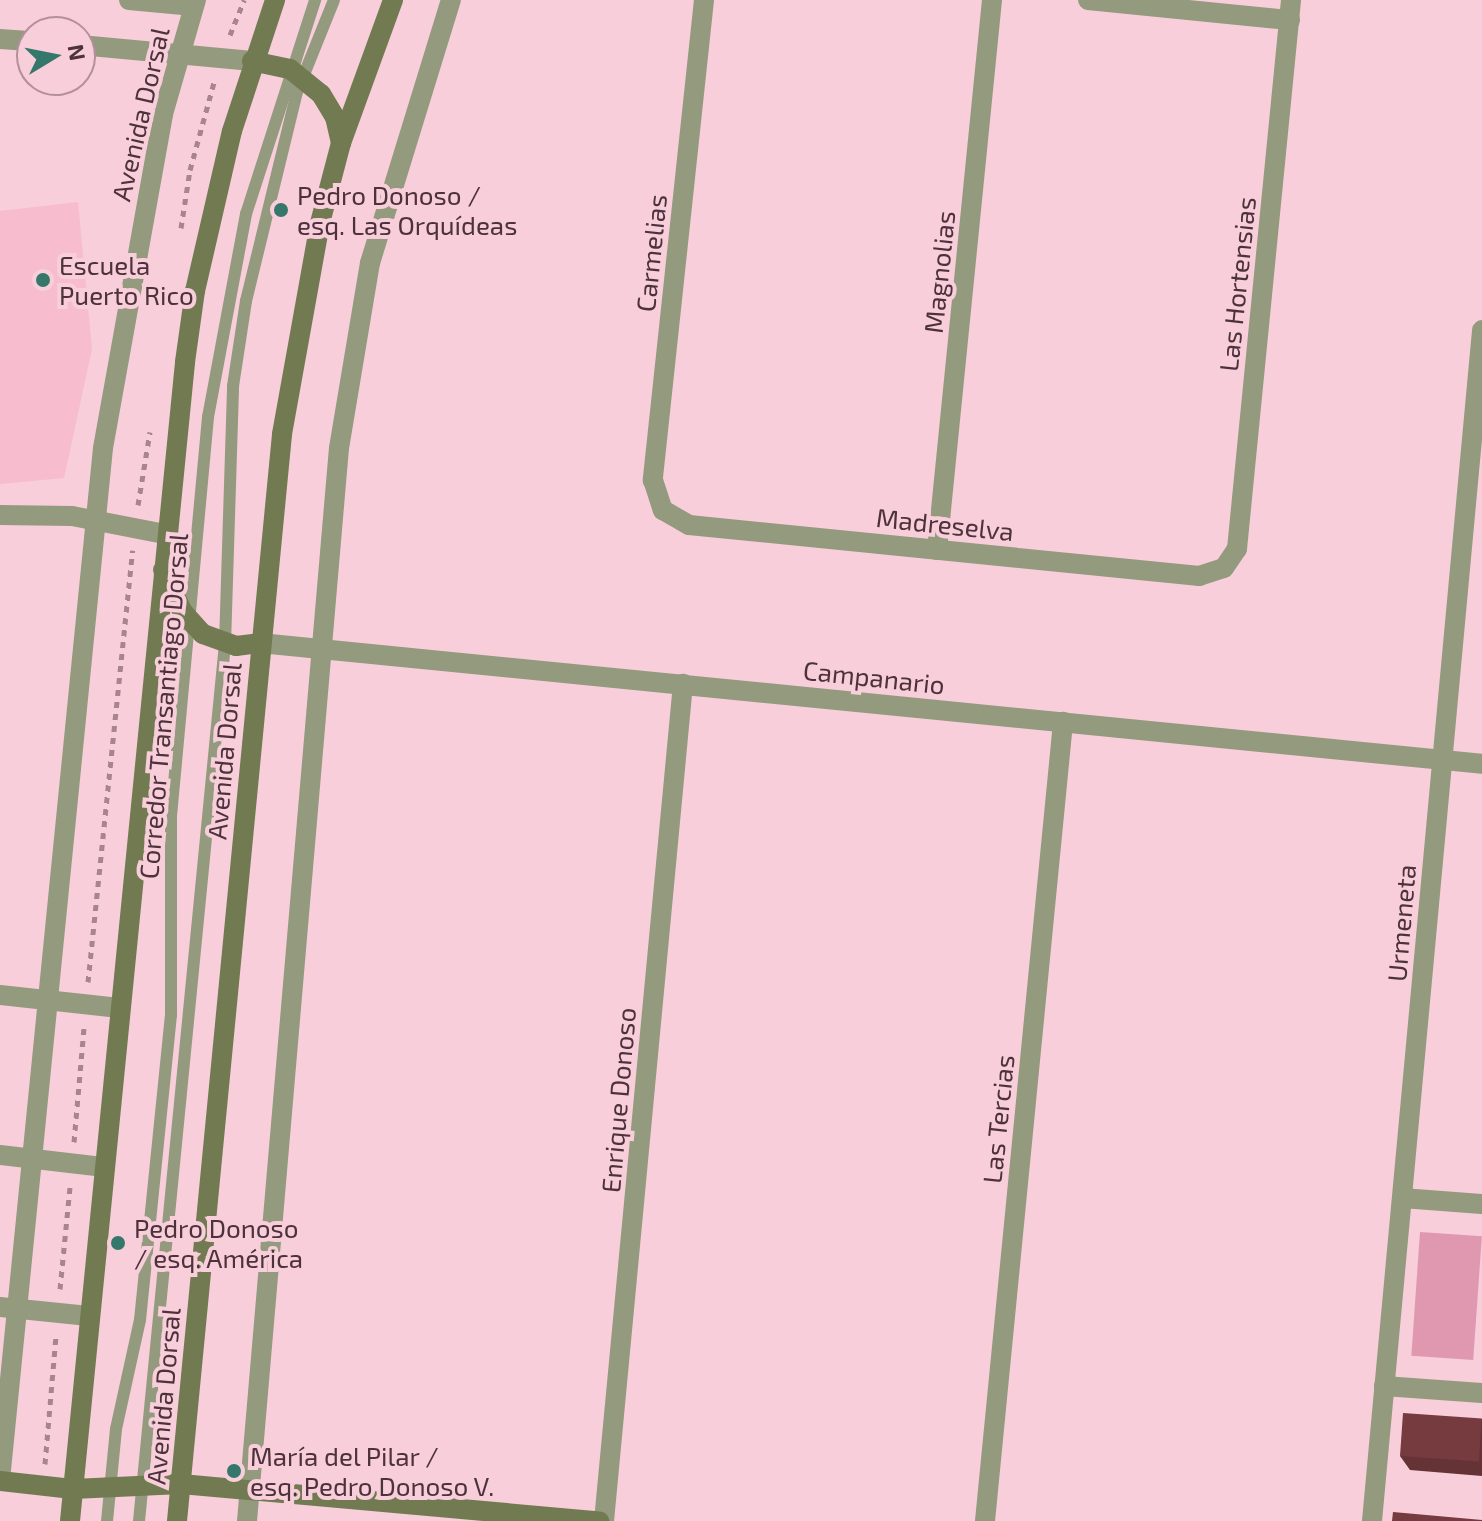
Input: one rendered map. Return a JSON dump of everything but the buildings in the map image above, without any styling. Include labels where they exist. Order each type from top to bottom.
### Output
[{"type":"main road","points":[[70,1521],[165,534],[195,291],[252,61],[275,0]]},
{"type":"main road","name":"Avenida Dorsal","points":[[177,1521],[260,643],[291,369],[341,143],[393,0]]},
{"type":"main road","points":[[252,61],[296,73],[328,105],[341,143]]},
{"type":"main road","points":[[162,567],[192,623],[225,644],[260,643]]},
{"type":"main road","points":[[0,1480],[73,1489],[181,1484],[601,1521]]},
{"type":"street","points":[[129,0],[195,3]]},
{"type":"street","points":[[247,1521],[339,448],[370,263],[451,0]]},
{"type":"street","name":"Carmelias","points":[[663,510],[653,480],[704,0]]},
{"type":"street","name":"Magnolias","points":[[937,550],[992,0]]},
{"type":"street","points":[[1088,0],[1290,10]]},
{"type":"street","name":"Avenida Dorsal","points":[[0,1480],[10,1308],[33,1158],[94,519],[112,376],[179,53],[195,3]]},
{"type":"street","name":"Las Hortensias","points":[[1224,568],[1237,549],[1290,10]]},
{"type":"street","points":[[96,46],[252,61]]},
{"type":"street","name":"Urmeneta","points":[[1372,1521],[1482,330]]},
{"type":"street","name":"Madreselva","points":[[663,510],[689,525],[1199,576],[1224,568]]},
{"type":"street","points":[[0,515],[94,519],[165,534]]},
{"type":"street","name":"Campanario","points":[[260,643],[1482,764]]},
{"type":"street","name":"Enrique Donoso","points":[[601,1521],[683,684]]},
{"type":"street","name":"Las Tercias","points":[[985,1521],[1063,722]]},
{"type":"street","points":[[0,995],[119,1008]]},
{"type":"street","points":[[0,1155],[104,1167]]},
{"type":"street","points":[[1402,1198],[1482,1204]]},
{"type":"street","points":[[10,1308],[89,1316]]},
{"type":"street","points":[[1384,1386],[1482,1393]]},
{"type":"lane","name":"Corredor Transantiago Dorsal","points":[[139,1521],[225,644],[233,386],[246,301],[315,0]]},
{"type":"lane","name":"Corredor Transantiago Dorsal","points":[[107,1521],[116,1429],[140,1320],[171,1015],[171,816],[221,329],[246,214],[296,73],[334,0]]},
{"type":"shaded area","name":"Escuela Puerto Rico","points":[[78,202],[92,349],[64,478],[0,484],[0,211]]},
{"type":"shaded area","points":[[1420,1232],[1482,1236],[1473,1360],[1411,1356]]},
{"type":"place","name":"Pedro Donoso / esq. Las Orquídeas","points":[[281,210]]},
{"type":"place","name":"Escuela Puerto Rico","points":[[43,280]]},
{"type":"place","name":"Pedro Donoso / esq. América","points":[[118,1243]]},
{"type":"place","name":"María del Pilar / esq. Pedro Donoso V.","points":[[234,1471]]}]
